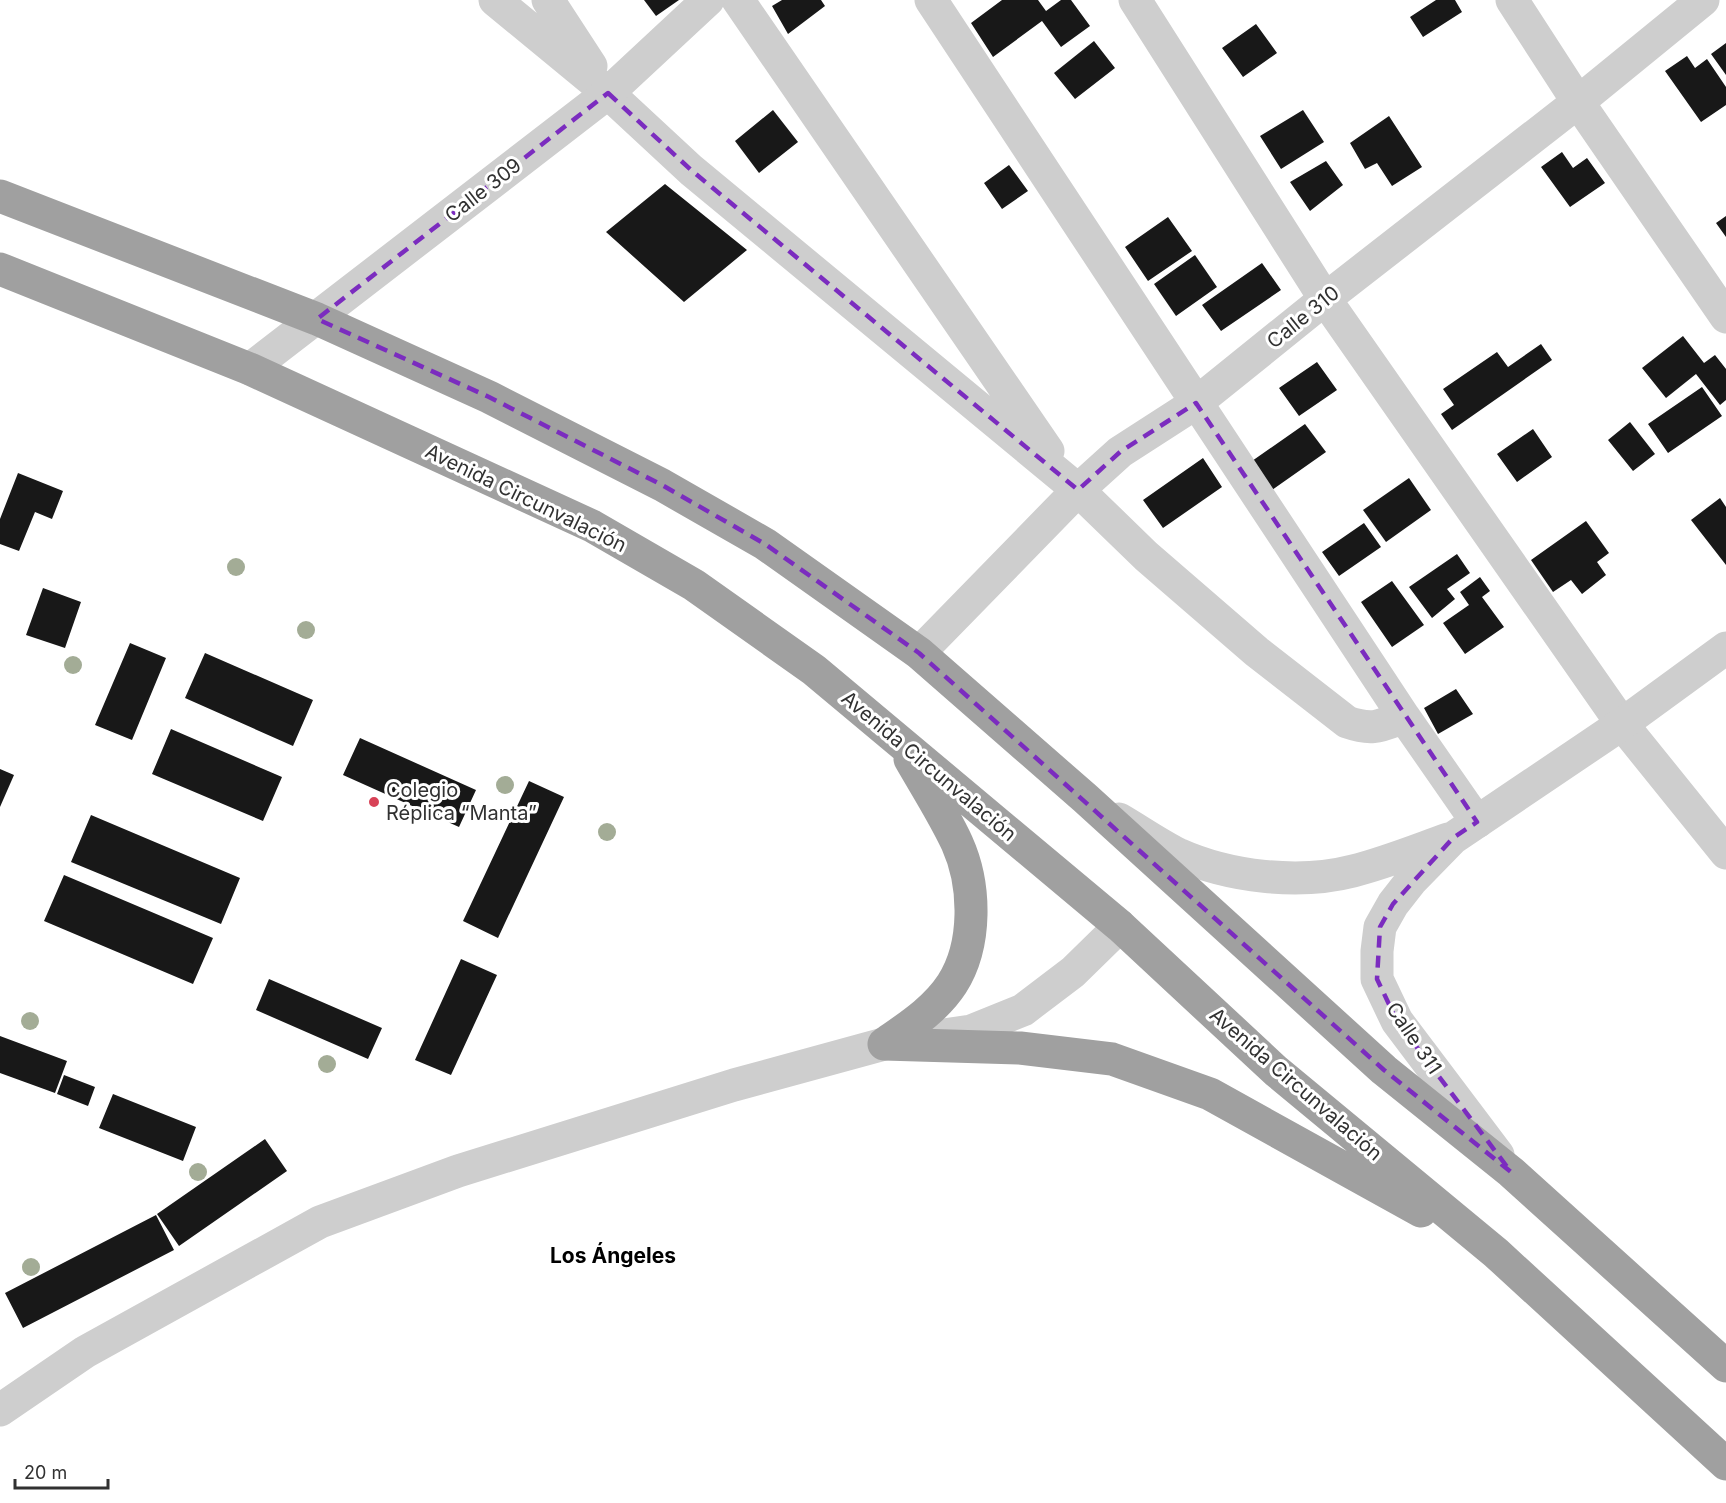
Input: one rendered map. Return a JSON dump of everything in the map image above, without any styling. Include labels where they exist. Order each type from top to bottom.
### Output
[{"type":"highway","points":[[0,196],[317,319],[489,397],[662,485],[765,544],[919,653],[1084,798],[1384,1070],[1511,1172],[1726,1366]]},
{"type":"highway","name":"Avenida Circunvalación","points":[[0,269],[250,369],[592,526],[694,585],[814,670],[1120,926],[1276,1071],[1496,1253],[1726,1464]]},
{"type":"highway","points":[[884,1044],[927,1014],[952,984],[967,952],[970,921],[969,881],[957,844],[899,740]]},
{"type":"highway","points":[[884,1044],[1020,1048],[1112,1059],[1210,1094],[1496,1253]]},
{"type":"street","points":[[495,0],[608,93],[691,170],[1078,490],[1146,556],[1257,652],[1347,722],[1361,727],[1376,727],[1404,717]]},
{"type":"street","points":[[548,0],[608,93]]},
{"type":"street","name":"Calle 309","points":[[250,369],[608,93],[708,0]]},
{"type":"street","points":[[738,0],[1046,448],[1078,490]]},
{"type":"street","points":[[931,0],[1404,717],[1465,830]]},
{"type":"street","points":[[1135,0],[1325,299],[1622,724],[1726,853]]},
{"type":"street","points":[[1512,0],[1578,102],[1726,317]]},
{"type":"street","name":"Calle 310","points":[[919,653],[1078,490],[1120,453],[1196,403],[1325,299],[1578,102],[1703,0]]},
{"type":"street","name":"Calle 311","points":[[1511,1172],[1397,1021],[1377,979],[1380,927],[1410,881],[1465,830],[1622,724],[1726,648]]},
{"type":"street","name":"Calle 311","points":[[1084,798],[1178,854],[1220,868],[1262,876],[1309,878],[1352,871],[1465,830]]},
{"type":"street","points":[[0,1410],[85,1352],[320,1221],[458,1171],[734,1085],[884,1044],[971,1031],[1023,1010],[1073,972],[1120,926]]},
{"type":"highlighted area","points":[[608,93],[691,170],[1078,490],[1120,452],[1196,403],[1477,822],[1453,838],[1393,904],[1380,927],[1377,979],[1397,1021],[1511,1172],[1384,1070],[919,653],[765,544],[662,485],[489,397],[317,319]]},
{"type":"building","points":[[644,0],[679,0],[656,16]]},
{"type":"building","points":[[782,0],[821,0],[825,6],[788,34],[772,6]]},
{"type":"building","points":[[1002,0],[1038,0],[1046,11],[1061,0],[1071,0],[1090,26],[1061,47],[1042,21],[993,57],[971,23]]},
{"type":"building","points":[[1436,0],[1455,0],[1462,12],[1423,37],[1410,17]]},
{"type":"building","points":[[1256,24],[1277,53],[1243,77],[1222,48]]},
{"type":"building","points":[[1094,41],[1115,68],[1075,99],[1054,73]]},
{"type":"building","points":[[1726,43],[1726,75],[1711,54]]},
{"type":"building","points":[[1687,56],[1695,68],[1707,59],[1726,87],[1726,105],[1701,122],[1665,71]]},
{"type":"building","points":[[773,110],[798,142],[759,173],[735,141]]},
{"type":"building","points":[[1303,110],[1324,142],[1281,169],[1260,136]]},
{"type":"building","points":[[1389,116],[1422,167],[1392,186],[1377,163],[1365,169],[1350,143]]},
{"type":"building","points":[[1562,152],[1573,168],[1587,158],[1605,183],[1570,207],[1541,167]]},
{"type":"building","points":[[1326,161],[1343,185],[1310,211],[1290,182]]},
{"type":"building","points":[[1009,165],[1028,191],[1002,209],[984,183]]},
{"type":"building","points":[[665,184],[747,250],[684,302],[606,232]]},
{"type":"building","points":[[1726,216],[1726,237],[1716,223]]},
{"type":"building","points":[[1168,217],[1192,251],[1148,281],[1125,247]]},
{"type":"building","points":[[1195,255],[1217,287],[1176,316],[1154,284]]},
{"type":"building","points":[[1262,263],[1281,290],[1221,331],[1202,305]]},
{"type":"building","points":[[1683,336],[1704,363],[1715,355],[1726,369],[1726,400],[1720,405],[1696,374],[1666,398],[1642,368]]},
{"type":"building","points":[[1541,344],[1552,360],[1452,430],[1441,414],[1454,405],[1443,389],[1497,352],[1508,367]]},
{"type":"building","points":[[1317,362],[1337,390],[1299,416],[1279,388]]},
{"type":"building","points":[[1702,387],[1722,416],[1668,453],[1648,424]]},
{"type":"building","points":[[1630,422],[1655,454],[1633,471],[1608,440]]},
{"type":"building","points":[[1305,424],[1326,452],[1272,490],[1252,461]]},
{"type":"building","points":[[1533,429],[1552,457],[1517,482],[1497,454]]},
{"type":"building","points":[[1203,458],[1222,487],[1163,528],[1143,500]]},
{"type":"building","points":[[18,473],[63,491],[52,519],[35,512],[19,551],[0,544],[0,519]]},
{"type":"building","points":[[1409,478],[1431,510],[1386,542],[1363,510]]},
{"type":"building","points":[[1720,498],[1726,507],[1726,565],[1691,520]]},
{"type":"building","points":[[1586,521],[1609,553],[1597,562],[1606,575],[1582,594],[1571,580],[1553,592],[1531,560]]},
{"type":"building","points":[[1364,523],[1381,547],[1339,576],[1322,552]]},
{"type":"building","points":[[1457,554],[1470,573],[1447,589],[1455,599],[1432,618],[1409,587]]},
{"type":"building","points":[[1480,577],[1490,591],[1482,597],[1504,627],[1465,654],[1443,623],[1469,605],[1460,592]]},
{"type":"building","points":[[1392,581],[1424,625],[1392,647],[1361,602]]},
{"type":"building","points":[[43,588],[81,602],[65,648],[26,635]]},
{"type":"building","points":[[130,643],[166,658],[132,740],[95,725]]},
{"type":"building","points":[[205,653],[313,700],[293,746],[185,698]]},
{"type":"building","points":[[1456,689],[1473,714],[1438,734],[1424,708]]},
{"type":"building","points":[[171,729],[282,777],[263,821],[152,774]]},
{"type":"building","points":[[360,738],[476,790],[459,827],[343,775]]},
{"type":"building","points":[[0,769],[14,775],[0,807]]},
{"type":"building","points":[[529,781],[564,797],[498,938],[463,921]]},
{"type":"building","points":[[91,815],[240,878],[221,924],[71,862]]},
{"type":"building","points":[[64,875],[213,938],[193,984],[44,921]]},
{"type":"building","points":[[461,959],[497,975],[451,1075],[415,1060]]},
{"type":"building","points":[[269,979],[382,1028],[368,1059],[256,1010]]},
{"type":"building","points":[[0,1036],[67,1061],[55,1093],[0,1073]]},
{"type":"building","points":[[64,1075],[95,1087],[88,1106],[57,1094]]},
{"type":"building","points":[[113,1094],[196,1127],[183,1161],[99,1128]]},
{"type":"building","points":[[265,1139],[287,1171],[179,1246],[157,1214]]},
{"type":"building","points":[[156,1215],[174,1250],[23,1328],[5,1293]]},
{"type":"place","name":"Colegio Réplica “Manta”","points":[[374,802]]},
{"type":"district","name":"Los Ángeles","points":[[613,1255]]}]
